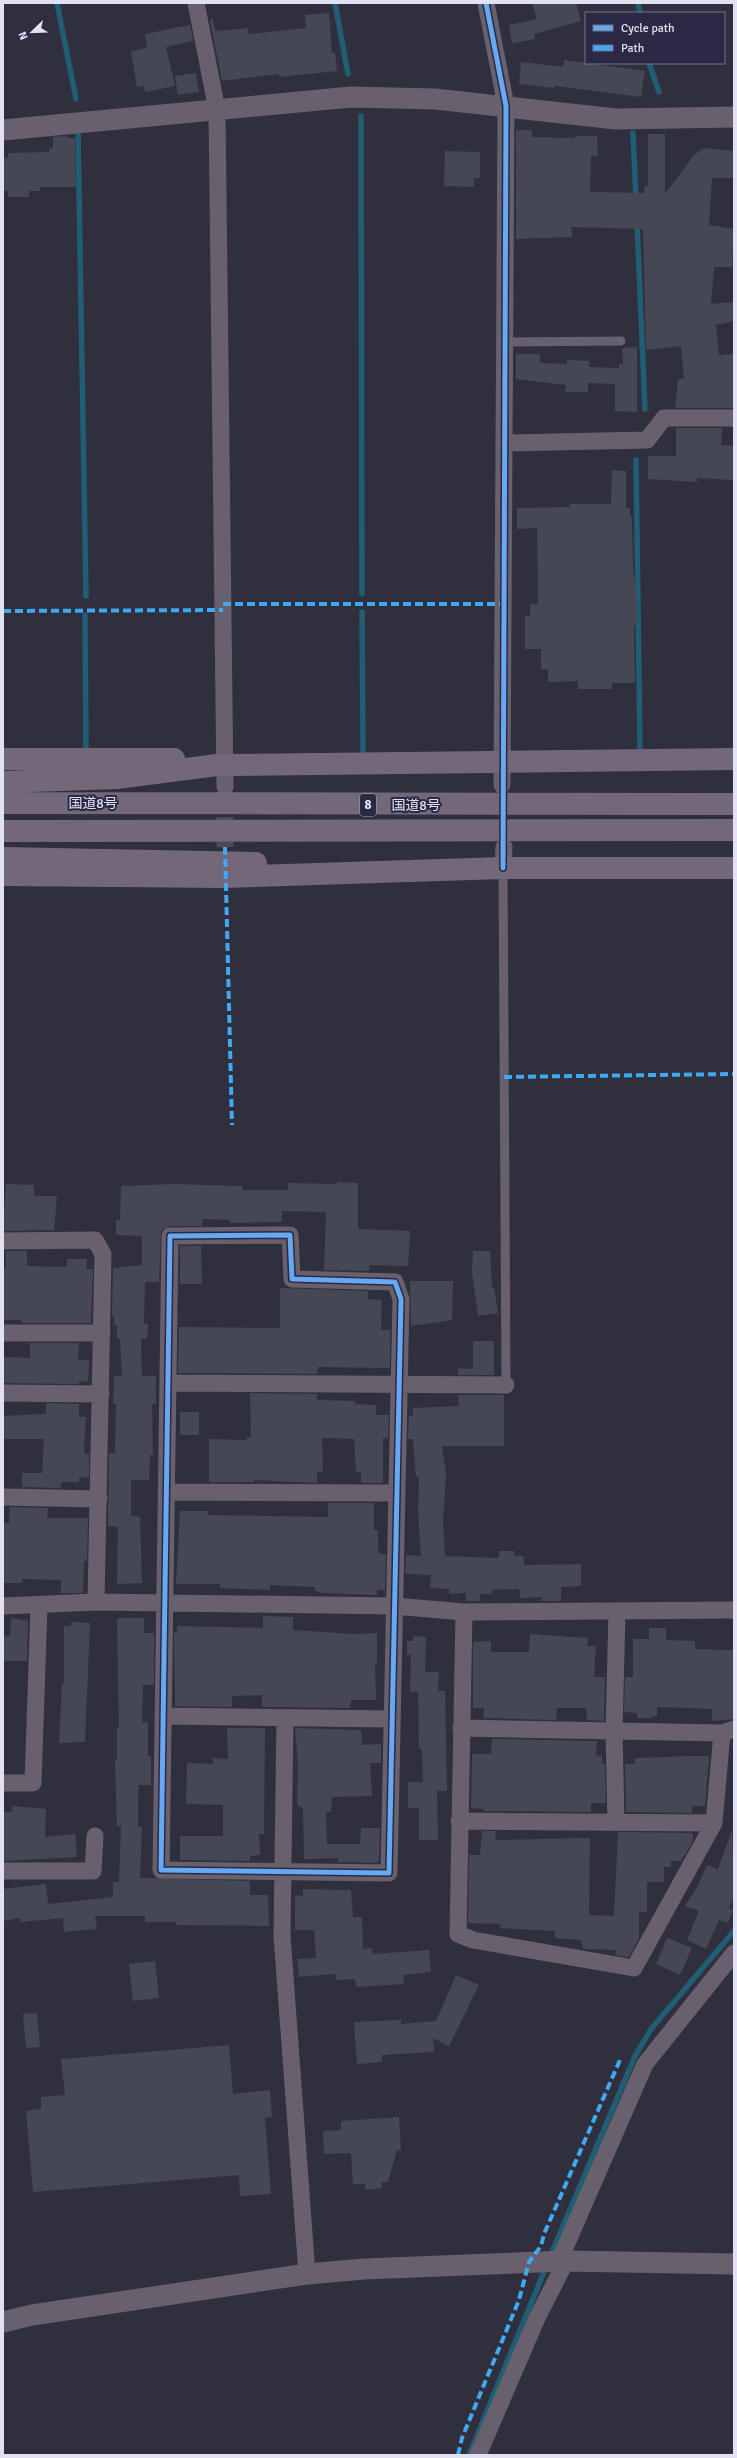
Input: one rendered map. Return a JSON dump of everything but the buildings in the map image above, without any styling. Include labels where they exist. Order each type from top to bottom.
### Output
[{"type":"highway","points":[[3,759],[176,759],[221,765]]},
{"type":"highway","points":[[3,782],[117,778],[221,765],[734,759]]},
{"type":"highway","name":"国道8号","points":[[3,803],[734,804]]},
{"type":"highway","name":"国道8号","points":[[3,831],[734,830]]},
{"type":"highway","points":[[3,858],[264,863],[280,874]]},
{"type":"highway","points":[[3,875],[225,877],[503,858],[734,868]]},
{"type":"street","points":[[196,3],[217,110],[221,765],[225,786]]},
{"type":"street","points":[[486,3],[506,106],[502,785]]},
{"type":"street","points":[[3,130],[351,97],[435,99],[506,106],[616,120],[734,117]]},
{"type":"street","points":[[504,443],[647,440],[664,418],[734,418]]},
{"type":"street","points":[[290,1235],[292,1279],[395,1282],[401,1299],[389,1873],[161,1870],[168,1383],[170,1236],[290,1235]]},
{"type":"street","points":[[3,1241],[95,1240],[103,1254],[96,1602]]},
{"type":"street","points":[[3,1333],[102,1333]]},
{"type":"street","points":[[168,1383],[399,1383],[506,1385]]},
{"type":"street","points":[[3,1393],[101,1394]]},
{"type":"street","points":[[166,1492],[396,1493]]},
{"type":"street","points":[[3,1497],[98,1499]]},
{"type":"street","points":[[3,1606],[39,1606],[96,1602],[394,1606],[464,1612],[734,1610]]},
{"type":"street","points":[[3,1783],[34,1783],[39,1606]]},
{"type":"street","points":[[461,1728],[614,1731],[728,1731],[714,1823],[634,1968],[473,1940],[458,1934],[461,1728],[464,1612]]},
{"type":"street","points":[[616,1822],[614,1731],[617,1612]]},
{"type":"street","points":[[163,1716],[392,1719]]},
{"type":"street","points":[[285,1718],[282,1936],[307,2274]]},
{"type":"street","points":[[460,1821],[714,1823]]},
{"type":"street","points":[[3,1871],[93,1871],[95,1836]]},
{"type":"street","points":[[478,2455],[563,2261],[564,2252],[645,2064],[734,1953]]},
{"type":"street","points":[[3,2322],[32,2315],[307,2274],[364,2269],[563,2261],[734,2264]]},
{"type":"lane","points":[[504,342],[622,341]]},
{"type":"lane","points":[[503,858],[506,1385]]},
{"type":"waterway","points":[[57,3],[76,99]]},
{"type":"waterway","points":[[335,3],[348,74]]},
{"type":"waterway","points":[[638,3],[640,12]]},
{"type":"waterway","points":[[649,64],[659,92]]},
{"type":"waterway","points":[[361,116],[362,594]]},
{"type":"waterway","points":[[78,133],[86,596]]},
{"type":"waterway","points":[[633,133],[636,200]]},
{"type":"waterway","points":[[637,223],[645,409]]},
{"type":"waterway","points":[[636,460],[640,749]]},
{"type":"waterway","points":[[362,612],[363,753]]},
{"type":"waterway","points":[[85,615],[86,749]]},
{"type":"waterway","points":[[550,2257],[635,2056],[651,2029],[734,1931]]},
{"type":"waterway","points":[[469,2455],[546,2267]]},
{"type":"tunnel","points":[[225,792],[225,847]]},
{"type":"marked path","points":[[223,604],[503,604]]},
{"type":"marked path","points":[[3,611],[223,610]]},
{"type":"marked path","points":[[225,847],[232,1125]]},
{"type":"marked path","points":[[504,1077],[734,1074]]},
{"type":"marked path","points":[[458,2455],[462,2438],[519,2300],[529,2262],[541,2246],[544,2234],[620,2060]]},
{"type":"cycle path","points":[[486,3],[506,106],[503,868]]},
{"type":"cycle path","points":[[290,1235],[292,1279],[395,1282],[401,1299],[389,1873],[161,1870],[170,1236],[290,1235]]}]
